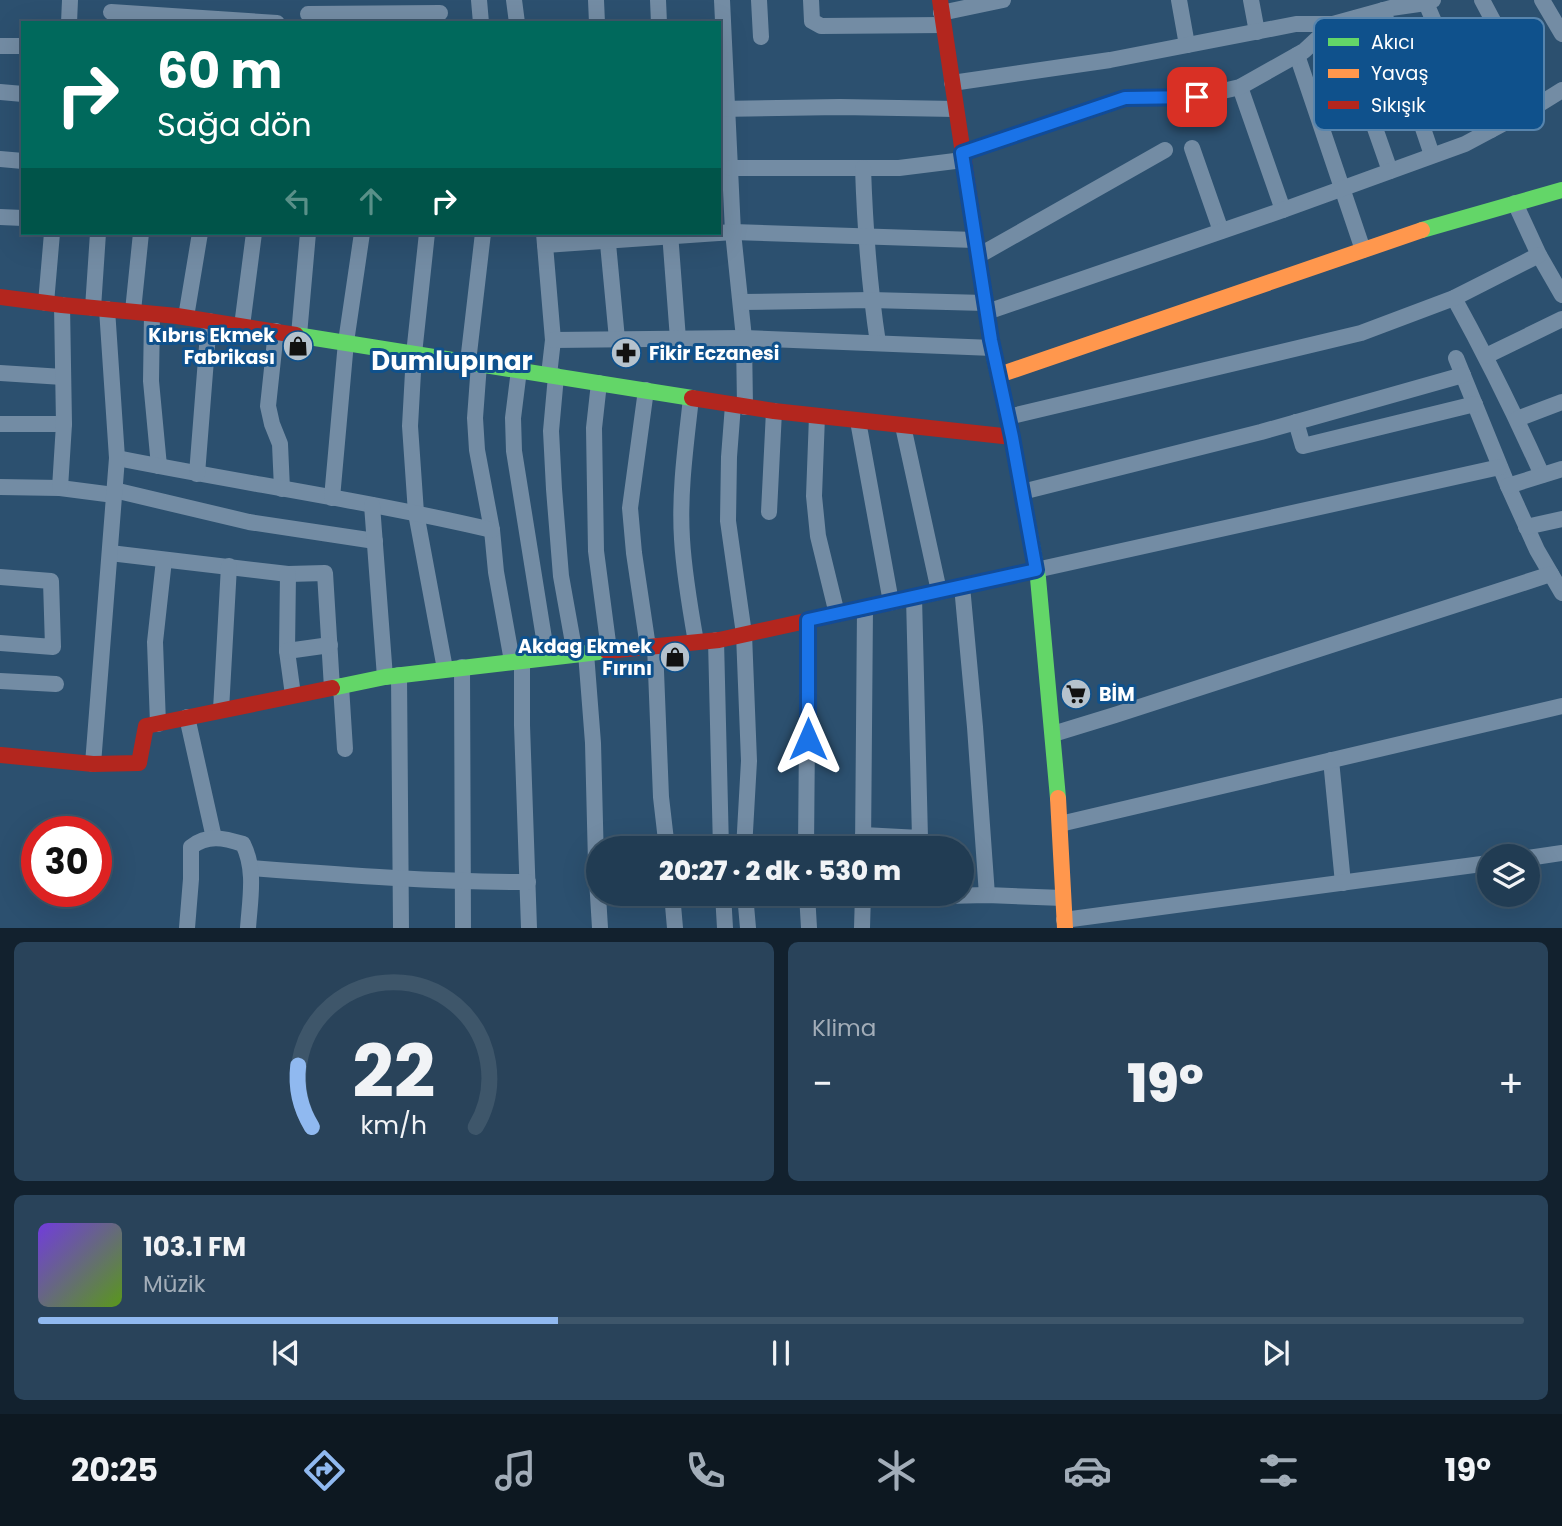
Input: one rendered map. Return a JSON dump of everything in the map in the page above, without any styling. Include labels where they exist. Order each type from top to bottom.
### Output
[{"type":"main road","points":[[941,12],[986,307],[1036,570],[1054,734],[1065,924]]},
{"type":"main road","points":[[999,375],[1431,227],[1562,190]]},
{"type":"main road","points":[[0,297],[186,317],[774,411],[1012,437]]},
{"type":"main road","points":[[0,755],[93,764],[139,763],[146,726],[187,717],[392,676],[716,640],[1036,570]]},
{"type":"street","points":[[69,21],[70,0]]},
{"type":"street","points":[[479,0],[481,21]]},
{"type":"street","points":[[514,0],[517,21]]},
{"type":"street","points":[[596,0],[597,21]]},
{"type":"street","points":[[658,0],[659,21]]},
{"type":"street","points":[[722,0],[723,108],[744,338],[739,406],[729,457],[728,521],[744,634],[749,761],[745,836]]},
{"type":"street","points":[[759,0],[761,37]]},
{"type":"street","points":[[811,0],[812,21],[821,26],[941,12],[1003,0]]},
{"type":"street","points":[[1179,0],[1187,45]]},
{"type":"street","points":[[1251,0],[1257,32]]},
{"type":"street","points":[[1482,0],[1492,18]]},
{"type":"street","points":[[1542,0],[1562,34]]},
{"type":"street","points":[[1351,18],[1388,6],[1429,1],[1435,18]]},
{"type":"street","points":[[111,12],[247,21]]},
{"type":"street","points":[[308,12],[440,12]]},
{"type":"street","points":[[952,83],[1110,60],[1296,24],[1314,24]]},
{"type":"street","points":[[730,168],[899,168],[963,156],[1125,98],[1197,97],[1240,87],[1304,51],[1314,42]]},
{"type":"street","points":[[0,46],[21,46]]},
{"type":"street","points":[[1297,55],[1314,105]]},
{"type":"street","points":[[1240,87],[1283,210]]},
{"type":"street","points":[[1544,101],[1562,90]]},
{"type":"street","points":[[0,92],[21,94]]},
{"type":"street","points":[[723,108],[956,109]]},
{"type":"street","points":[[1323,130],[1363,250]]},
{"type":"street","points":[[1376,130],[1390,171]]},
{"type":"street","points":[[1425,130],[1432,155]]},
{"type":"street","points":[[741,302],[871,300],[986,307],[1283,210],[1465,144],[1491,130]]},
{"type":"street","points":[[1192,148],[1221,231]]},
{"type":"street","points":[[721,233],[865,236],[977,248],[1165,150]]},
{"type":"street","points":[[0,159],[21,161]]},
{"type":"street","points":[[863,168],[865,236],[878,343]]},
{"type":"street","points":[[1515,203],[1539,255],[1562,295]]},
{"type":"street","points":[[0,217],[21,218]]},
{"type":"street","points":[[52,235],[54,304],[63,377],[64,424],[60,488]]},
{"type":"street","points":[[93,764],[117,458],[100,309],[98,235]]},
{"type":"street","points":[[133,312],[141,235]]},
{"type":"street","points":[[186,317],[200,235]]},
{"type":"street","points":[[242,326],[254,235]]},
{"type":"street","points":[[299,335],[308,235]]},
{"type":"street","points":[[332,498],[346,342],[362,235]]},
{"type":"street","points":[[427,235],[414,354],[410,426],[416,513],[445,670]]},
{"type":"street","points":[[483,235],[473,363],[476,439],[492,530],[496,572],[517,660],[529,928]]},
{"type":"street","points":[[600,928],[593,743],[581,653],[561,576],[554,489],[551,431],[553,340],[545,239],[671,235],[678,339]]},
{"type":"street","points":[[607,237],[617,339]]},
{"type":"street","points":[[1008,417],[1361,333],[1454,298],[1539,255]]},
{"type":"street","points":[[1454,298],[1486,356],[1542,475]]},
{"type":"street","points":[[152,314],[150,382],[159,467]]},
{"type":"street","points":[[1486,356],[1562,320]]},
{"type":"street","points":[[197,474],[209,321]]},
{"type":"street","points":[[276,331],[268,406],[280,444],[282,489]]},
{"type":"street","points":[[553,340],[744,338],[993,348]]},
{"type":"street","points":[[1054,734],[1558,582],[1526,527],[1456,358]]},
{"type":"street","points":[[519,370],[513,418],[514,451],[547,657]]},
{"type":"street","points":[[0,373],[63,377]]},
{"type":"street","points":[[1022,492],[1296,422],[1463,375]]},
{"type":"street","points":[[599,383],[594,428],[596,538],[609,650]]},
{"type":"street","points":[[646,390],[630,508],[634,553],[652,646],[666,836]]},
{"type":"street","points":[[691,397],[683,473],[682,537],[696,642]]},
{"type":"street","points":[[1517,419],[1562,402]]},
{"type":"street","points":[[1296,422],[1303,446],[1475,404]]},
{"type":"street","points":[[769,512],[774,411]]},
{"type":"street","points":[[817,416],[814,496],[818,536],[838,614]]},
{"type":"street","points":[[858,421],[891,602]]},
{"type":"street","points":[[0,424],[64,424]]},
{"type":"street","points":[[903,426],[939,591]]},
{"type":"street","points":[[117,458],[416,513],[492,530]]},
{"type":"street","points":[[1036,570],[1500,467]]},
{"type":"street","points":[[1508,486],[1562,469]]},
{"type":"street","points":[[0,487],[114,492],[249,523],[375,541]]},
{"type":"street","points":[[372,505],[392,676],[401,928]]},
{"type":"street","points":[[1526,527],[1562,519]]},
{"type":"street","points":[[110,553],[288,573],[325,573],[330,645],[345,749]]},
{"type":"street","points":[[159,724],[155,642],[164,559]]},
{"type":"street","points":[[221,710],[229,566]]},
{"type":"street","points":[[288,573],[287,651],[293,695]]},
{"type":"street","points":[[0,578],[51,581],[53,647],[0,643]]},
{"type":"street","points":[[962,586],[987,895]]},
{"type":"street","points":[[914,597],[920,836]]},
{"type":"street","points":[[863,836],[866,607]]},
{"type":"street","points":[[806,836],[808,620]]},
{"type":"street","points":[[716,640],[721,836]]},
{"type":"street","points":[[287,651],[330,645]]},
{"type":"street","points":[[462,667],[463,928]]},
{"type":"street","points":[[0,681],[56,684]]},
{"type":"street","points":[[1060,824],[1562,706]]},
{"type":"street","points":[[187,717],[214,838]]},
{"type":"street","points":[[1331,760],[1343,883]]},
{"type":"street","points":[[187,928],[191,846],[200,840],[214,838],[243,844],[248,855],[251,868],[248,928]]},
{"type":"street","points":[[1540,856],[1562,853]]},
{"type":"street","points":[[1065,924],[1477,865]]},
{"type":"street","points":[[251,868],[401,879],[528,882]]},
{"type":"street","points":[[974,895],[1063,898]]},
{"type":"street","points":[[673,906],[675,928]]},
{"type":"street","points":[[724,906],[725,928]]},
{"type":"street","points":[[746,906],[748,928]]},
{"type":"street","points":[[808,906],[809,928]]},
{"type":"street","points":[[862,928],[863,906]]},
{"type":"traffic: fast","points":[[1422,230],[1562,190]]},
{"type":"traffic: fast","points":[[296,335],[692,398]]},
{"type":"traffic: fast","points":[[992,347],[1038,578],[1058,798]]},
{"type":"traffic: fast","points":[[332,688],[385,677],[607,651]]},
{"type":"traffic: slow","points":[[999,375],[1422,230]]},
{"type":"traffic: slow","points":[[888,603],[1036,570]]},
{"type":"traffic: slow","points":[[1058,798],[1065,928]]},
{"type":"traffic: jam","points":[[940,0],[992,347]]},
{"type":"traffic: jam","points":[[0,297],[177,316],[296,335]]},
{"type":"traffic: jam","points":[[692,398],[774,411],[1012,437]]},
{"type":"traffic: jam","points":[[607,651],[719,640],[888,603]]},
{"type":"traffic: jam","points":[[1,755],[93,764],[139,763],[146,726],[332,688]]},
{"type":"place","name":"Kıbrıs Ekmek Fabrikası","points":[[298,346]]},
{"type":"place","name":"Fikir Eczanesi","points":[[626,353]]},
{"type":"place","name":"Akdag Ekmek Fırını","points":[[675,657]]},
{"type":"place","name":"BİM","points":[[1076,694]]},
{"type":"district","name":"Dumlupınar","points":[[452,361]]},
{"type":"route","points":[[808,739],[808,620],[1036,570],[991,340],[962,153],[1125,98],[1197,97]]}]
